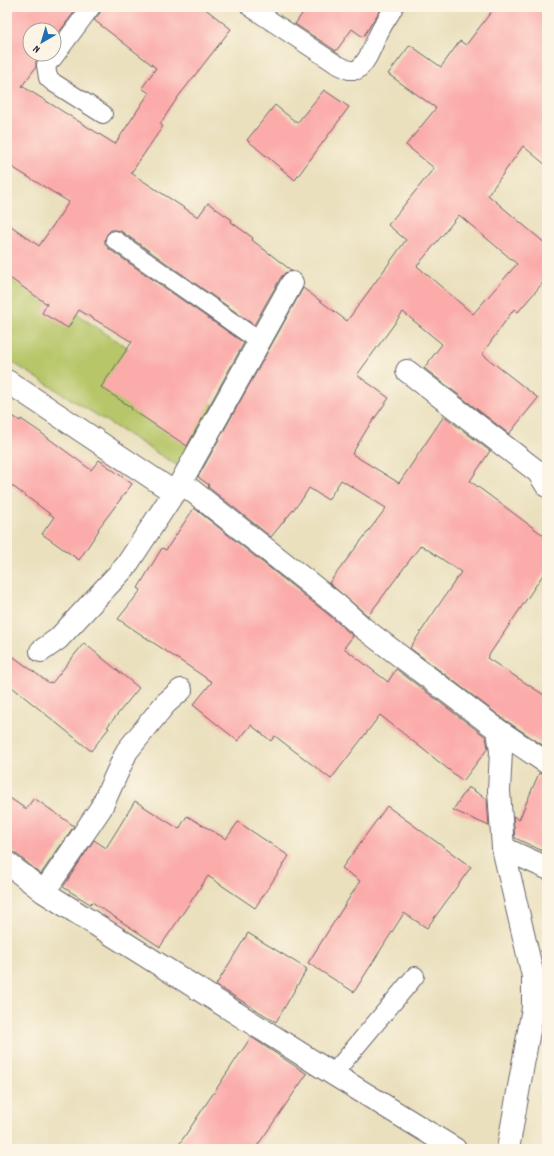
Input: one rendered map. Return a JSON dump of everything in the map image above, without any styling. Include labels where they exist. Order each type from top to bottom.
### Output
[{"type":"street","points":[[41,651],[58,639],[126,566],[178,487],[292,282]]},
{"type":"street","points":[[407,371],[538,472],[547,486]]},
{"type":"street","points":[[7,381],[178,487],[331,600],[363,628],[498,730],[547,763]]},
{"type":"street","points":[[44,892],[101,808],[127,751],[166,704],[181,690]]},
{"type":"street","points":[[498,730],[501,751],[499,791],[503,848],[533,976],[533,1008],[508,1149]]},
{"type":"street","points":[[503,848],[547,868]]},
{"type":"street","points":[[7,863],[44,892],[455,1149]]},
{"type":"lane","points":[[91,7],[53,58],[46,65],[48,78],[103,114]]},
{"type":"lane","points":[[250,7],[336,64],[350,70],[358,70],[363,65],[394,7]]},
{"type":"lane","points":[[115,240],[258,341]]},
{"type":"lane","points":[[333,1074],[415,976]]},
{"type":"green space","points":[[7,268],[217,407],[181,468],[7,359]]},
{"type":"building","points":[[7,7],[78,7],[62,28],[62,22],[22,22],[22,62],[36,62],[36,67],[22,86],[115,144],[149,93],[142,88],[156,68],[94,20],[100,13],[101,7],[203,7],[231,29],[178,97],[160,124],[163,126],[131,173],[198,217],[208,203],[232,220],[231,222],[253,238],[252,240],[292,271],[285,273],[281,277],[254,325],[121,231],[111,230],[105,239],[105,244],[109,249],[244,343],[187,446],[101,387],[132,342],[79,310],[68,328],[42,313],[47,304],[7,276],[7,223],[39,246],[69,202],[7,164]]},
{"type":"building","points":[[307,7],[382,7],[363,37],[352,29],[336,51],[295,24]]},
{"type":"building","points":[[495,7],[547,7],[547,166],[523,146],[488,195],[547,245],[547,278],[518,312],[514,309],[482,354],[538,398],[509,434],[424,368],[442,344],[403,312],[357,375],[389,398],[367,429],[352,454],[399,483],[444,416],[490,451],[470,481],[547,538],[547,569],[487,658],[547,697],[547,748],[505,720],[410,648],[461,572],[421,545],[368,616],[329,583],[386,508],[341,480],[328,500],[309,488],[303,498],[271,537],[208,487],[209,485],[198,477],[303,288],[347,321],[406,240],[388,225],[434,168],[406,145],[436,108],[388,74],[410,45],[441,67],[460,41],[466,45]],"holes":[[[459,215],[517,264],[473,314],[417,266]]]},
{"type":"building","points":[[324,90],[349,107],[295,180],[247,140],[275,105],[297,123]]},
{"type":"building","points":[[7,412],[20,421],[21,419],[40,432],[91,470],[99,460],[132,484],[98,529],[99,530],[79,560],[42,534],[54,517],[7,482]]},
{"type":"building","points":[[194,508],[329,615],[353,636],[344,648],[388,682],[396,669],[486,737],[488,748],[463,781],[380,715],[331,779],[275,736],[271,741],[251,725],[238,741],[193,705],[212,682],[118,619],[141,590],[138,588],[162,548],[166,550]]},
{"type":"building","points":[[84,643],[139,688],[107,727],[109,728],[91,751],[7,683],[7,652],[49,683],[52,683]]},
{"type":"building","points":[[539,773],[547,775],[547,853],[515,838],[513,816],[519,820]]},
{"type":"building","points":[[468,787],[487,799],[489,826],[453,810]]},
{"type":"building","points":[[7,796],[26,809],[34,798],[74,826],[41,874],[15,853],[7,851]]},
{"type":"building","points":[[135,801],[179,829],[187,816],[226,839],[238,822],[289,856],[255,908],[208,876],[160,947],[92,902],[90,904],[63,887],[94,840],[106,848]]},
{"type":"building","points":[[387,806],[471,867],[427,928],[404,913],[354,992],[308,963],[360,881],[342,868]]},
{"type":"building","points":[[248,933],[307,969],[276,1022],[216,985]]},
{"type":"building","points":[[251,1037],[307,1074],[255,1149],[176,1149]]}]
